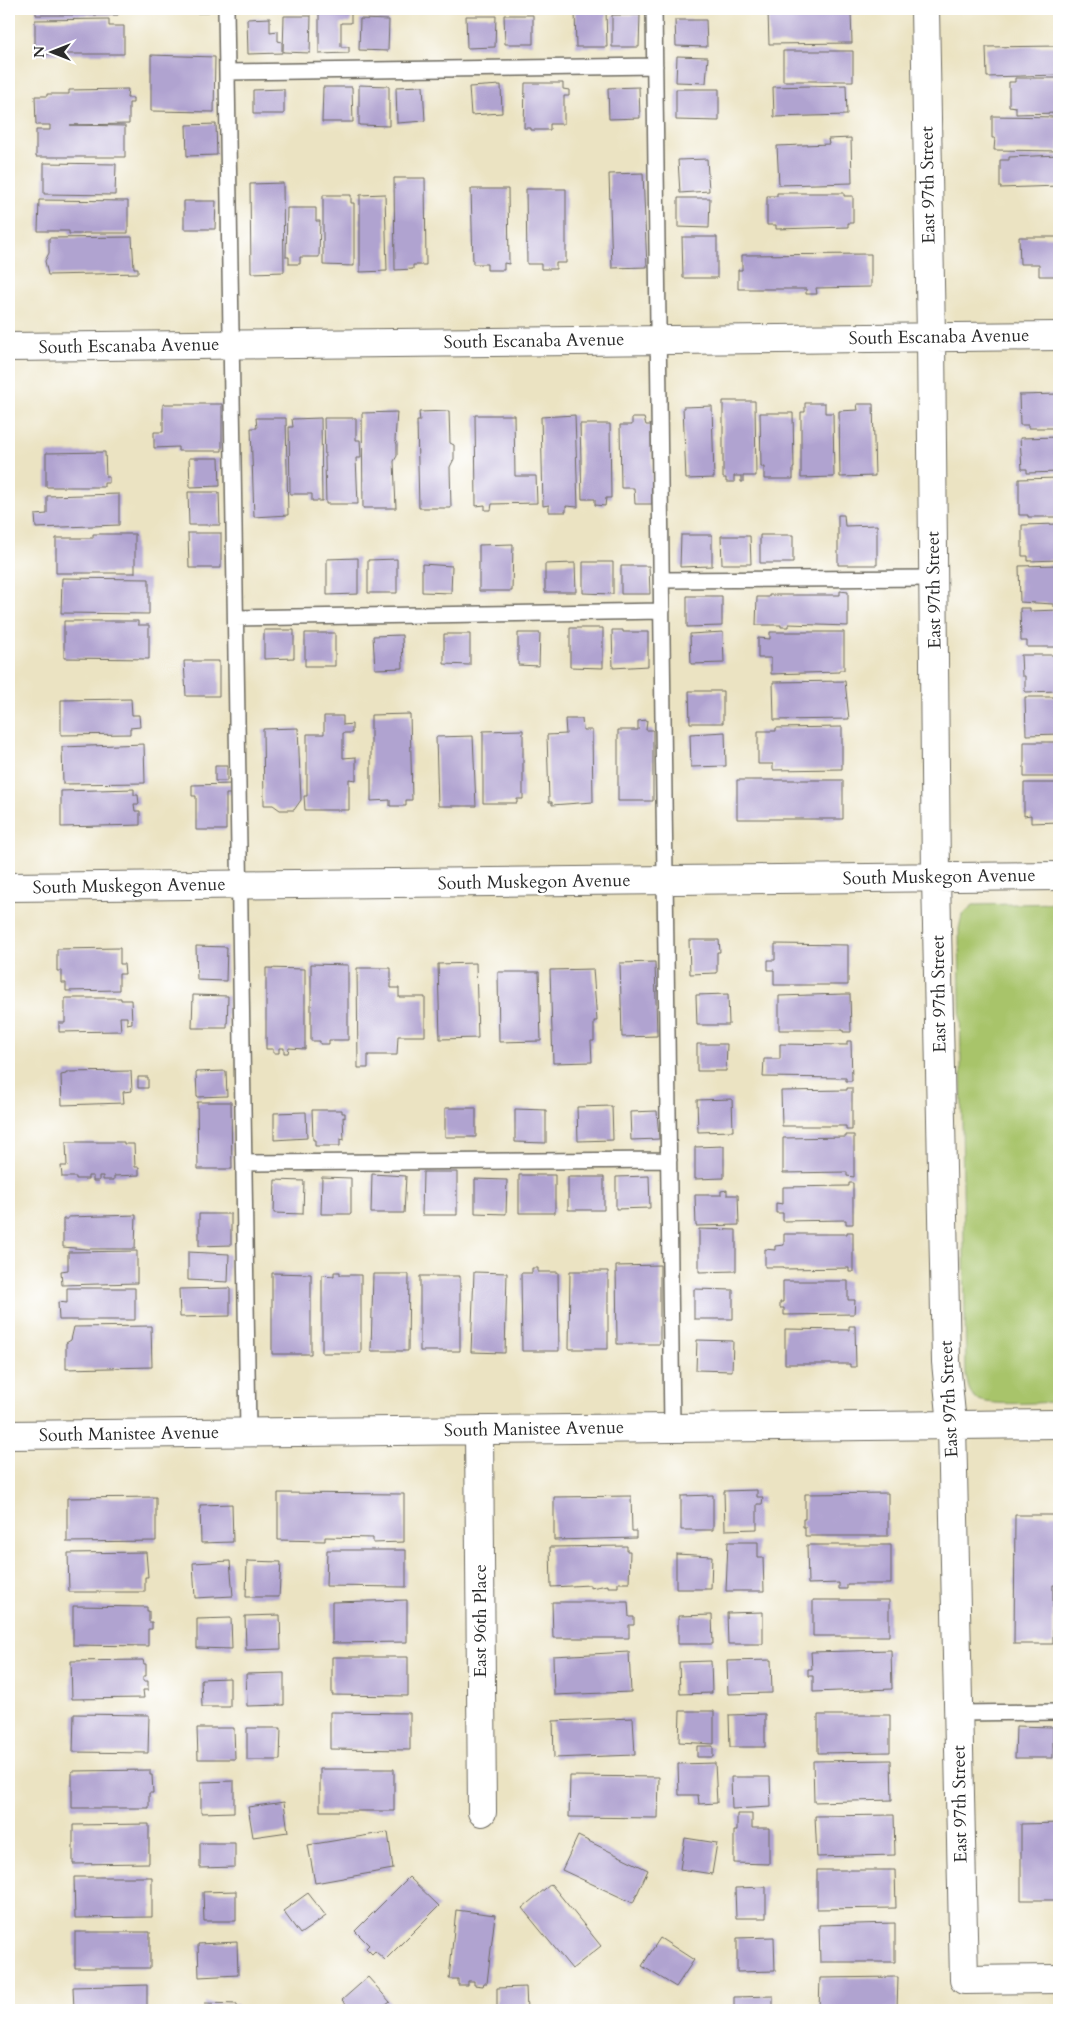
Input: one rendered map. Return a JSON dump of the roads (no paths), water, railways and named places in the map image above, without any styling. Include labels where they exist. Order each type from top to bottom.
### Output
[{"type":"street","name":"East 97th Street","points":[[925,9],[931,337],[936,877],[946,1362],[952,1425],[964,1980],[1059,1979]]},
{"type":"street","name":"South Escanaba Avenue","points":[[9,347],[1059,336]]},
{"type":"street","name":"South Muskegon Avenue","points":[[9,887],[1059,876]]},
{"type":"street","name":"South Manistee Avenue","points":[[9,1435],[1059,1424]]},
{"type":"street","name":"East 96th Place","points":[[479,1430],[482,1812]]},
{"type":"lane","points":[[226,9],[248,1432]]},
{"type":"lane","points":[[654,9],[672,1428]]},
{"type":"lane","points":[[227,72],[655,66]]},
{"type":"lane","points":[[662,580],[934,578]]},
{"type":"lane","points":[[236,618],[662,612]]},
{"type":"lane","points":[[244,1163],[669,1160]]},
{"type":"lane","points":[[958,1713],[1059,1712]]}]
